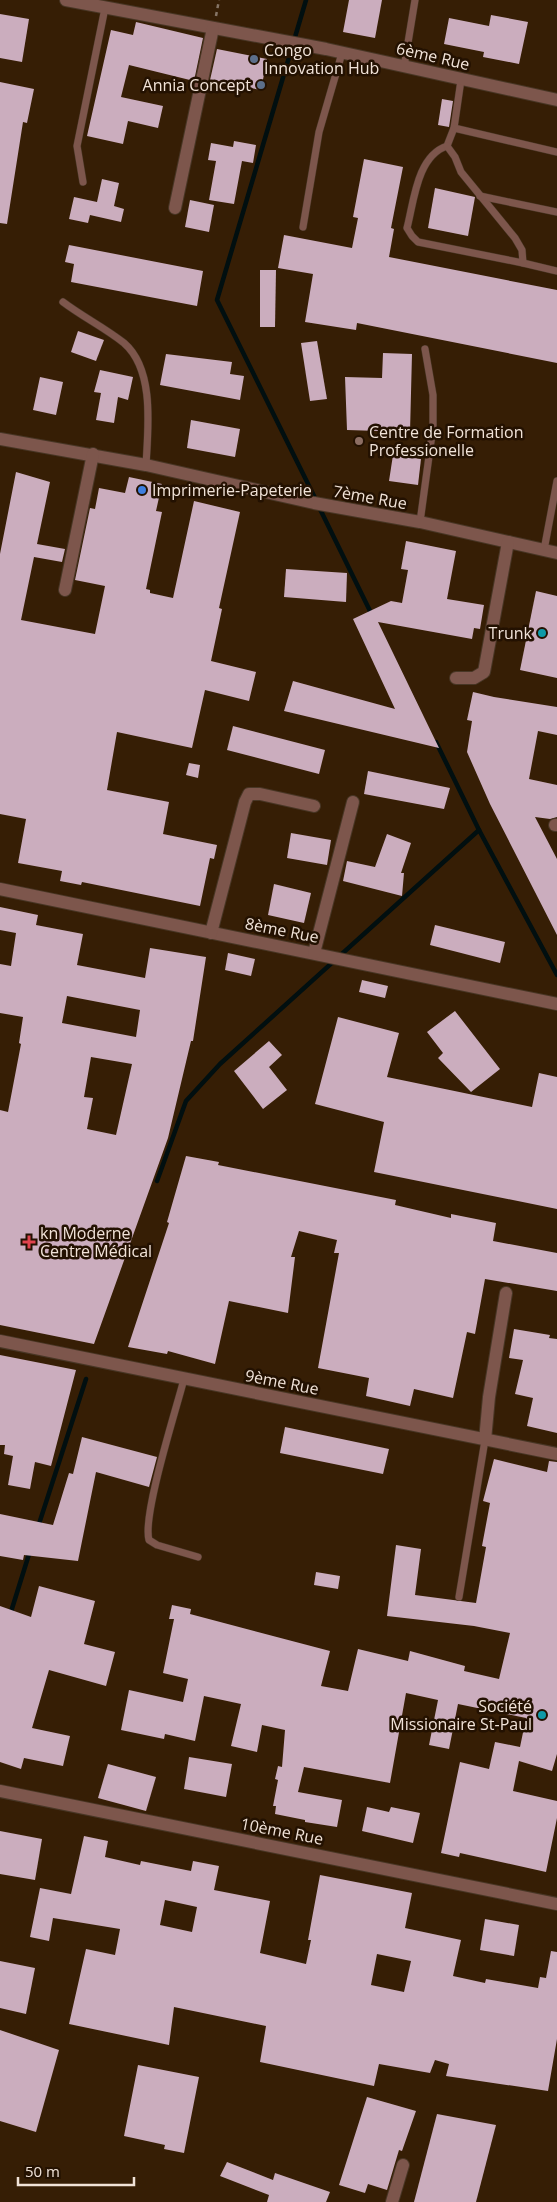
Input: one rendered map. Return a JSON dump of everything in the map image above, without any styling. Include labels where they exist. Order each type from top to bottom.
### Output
[{"type":"street","name":"6ème Rue","points":[[66,0],[342,52],[557,100]]},
{"type":"street","points":[[175,208],[213,28]]},
{"type":"street","name":"7ème Rue","points":[[0,439],[93,454],[314,503],[420,522],[557,553]]},
{"type":"street","points":[[65,590],[93,454]]},
{"type":"street","points":[[456,678],[474,678],[484,672],[508,542]]},
{"type":"street","points":[[211,932],[245,802],[249,794],[260,794],[314,806]]},
{"type":"street","points":[[314,953],[353,802]]},
{"type":"street","name":"8ème Rue","points":[[0,889],[335,956],[557,1004]]},
{"type":"street","points":[[485,1440],[489,1397],[506,1293]]},
{"type":"street","name":"9ème Rue","points":[[0,1341],[557,1454]]},
{"type":"street","name":"10ème Rue","points":[[0,1791],[557,1904]]},
{"type":"street","points":[[392,2202],[403,2165]]},
{"type":"lane","points":[[404,67],[415,0]]},
{"type":"lane","points":[[83,182],[77,146],[104,8]]},
{"type":"lane","points":[[303,226],[319,132],[342,52]]},
{"type":"lane","points":[[447,146],[454,128],[461,80]]},
{"type":"lane","points":[[454,128],[557,152]]},
{"type":"lane","points":[[447,146],[455,157],[461,172],[515,238],[522,250],[523,262]]},
{"type":"lane","points":[[447,146],[438,149],[422,171],[407,228],[412,236],[418,242],[523,262],[557,271]]},
{"type":"lane","points":[[480,196],[557,212]]},
{"type":"lane","points":[[63,302],[126,345],[142,367],[148,411],[146,465]]},
{"type":"lane","points":[[420,522],[433,427],[433,395],[425,349]]},
{"type":"lane","points":[[544,550],[557,480]]},
{"type":"lane","points":[[184,1379],[146,1531],[149,1540],[157,1545],[198,1557]]},
{"type":"lane","points":[[459,1597],[485,1440]]},
{"type":"shaded area","points":[[0,0],[557,0],[557,2202],[0,2202]]},
{"type":"building","points":[[349,0],[382,0],[375,38],[343,32]]},
{"type":"building","points":[[0,14],[29,19],[22,62],[0,58]]},
{"type":"building","points":[[491,15],[528,22],[519,64],[483,57],[484,52],[444,44],[449,18],[489,26]]},
{"type":"building","points":[[136,22],[203,38],[194,81],[129,65],[121,97],[163,106],[158,128],[128,121],[123,144],[87,136],[111,30],[133,35]]},
{"type":"building","points":[[217,49],[267,59],[261,90],[210,80]]},
{"type":"building","points":[[0,82],[34,89],[27,123],[23,122],[7,224],[0,223]]},
{"type":"building","points":[[442,99],[453,101],[449,127],[438,125]]},
{"type":"building","points":[[234,141],[256,145],[253,163],[242,161],[234,204],[209,200],[216,161],[208,160],[211,143],[233,147]]},
{"type":"building","points":[[364,159],[403,167],[391,228],[394,229],[389,257],[557,290],[557,363],[357,323],[356,330],[305,322],[313,274],[278,268],[284,235],[352,248],[358,218],[353,217]]},
{"type":"building","points":[[102,179],[119,183],[114,206],[124,209],[121,222],[90,215],[88,223],[69,219],[74,197],[97,202]]},
{"type":"building","points":[[435,188],[475,197],[468,236],[428,228]]},
{"type":"building","points":[[190,200],[214,205],[209,232],[185,227]]},
{"type":"building","points":[[69,245],[203,271],[197,306],[71,282],[74,264],[65,262]]},
{"type":"building","points":[[260,270],[276,270],[275,327],[260,327]]},
{"type":"building","points":[[78,331],[104,340],[96,361],[71,352]]},
{"type":"building","points":[[317,341],[327,399],[310,401],[301,343]]},
{"type":"building","points":[[383,353],[412,354],[410,432],[347,430],[345,377],[382,378]]},
{"type":"building","points":[[166,354],[232,362],[230,374],[244,376],[240,400],[160,385]]},
{"type":"building","points":[[100,370],[133,377],[128,400],[118,397],[114,423],[96,420],[101,393],[94,392]]},
{"type":"building","points":[[40,377],[63,382],[56,415],[33,410]]},
{"type":"building","points":[[191,420],[240,429],[235,457],[187,448]]},
{"type":"building","points":[[393,455],[421,459],[418,485],[389,481]]},
{"type":"building","points":[[16,472],[50,482],[37,544],[65,549],[62,562],[34,557],[21,620],[95,634],[105,586],[75,580],[90,508],[95,509],[99,488],[125,493],[129,477],[162,484],[156,511],[162,512],[146,589],[150,590],[150,593],[173,598],[194,501],[240,512],[219,608],[222,609],[211,661],[256,672],[249,701],[205,690],[192,748],[117,732],[107,790],[169,802],[163,834],[217,845],[214,859],[210,858],[200,906],[82,882],[81,885],[60,881],[62,871],[18,863],[26,819],[0,814],[0,554]]},
{"type":"building","points":[[406,541],[456,551],[447,599],[484,605],[480,629],[474,628],[472,639],[378,622],[439,748],[284,711],[293,681],[395,709],[353,619],[391,601],[402,603],[408,570],[401,569]]},
{"type":"building","points":[[286,569],[347,573],[346,602],[284,597]]},
{"type":"building","name":"Trunk","points":[[536,591],[557,596],[557,678],[520,670]]},
{"type":"building","points":[[473,692],[557,707],[557,735],[538,731],[529,779],[557,785],[557,817],[550,819],[535,817],[557,859],[557,935],[490,804],[467,752],[472,721],[467,720]]},
{"type":"building","points":[[233,726],[325,750],[319,774],[227,750]]},
{"type":"building","points":[[189,763],[200,765],[198,778],[186,775]]},
{"type":"building","points":[[368,771],[450,788],[444,809],[364,794]]},
{"type":"building","points":[[291,833],[331,840],[327,865],[287,858]]},
{"type":"building","points":[[387,834],[411,843],[401,873],[404,873],[402,896],[343,881],[347,861],[375,867]]},
{"type":"building","points":[[274,884],[311,893],[304,923],[268,915]]},
{"type":"building","points":[[0,907],[38,915],[36,925],[83,934],[77,965],[145,978],[150,948],[206,957],[193,1041],[191,1041],[168,1138],[94,1344],[0,1325],[0,1110],[8,1112],[21,1044],[19,1043],[23,1017],[0,1013],[0,964],[11,966],[16,933],[0,930]],"holes":[[[67,996],[140,1010],[136,1037],[62,1023]],[[91,1057],[132,1064],[116,1135],[87,1129],[93,1098],[84,1097]]]},
{"type":"building","points":[[435,925],[505,942],[500,963],[430,945]]},
{"type":"building","points":[[228,953],[255,959],[251,976],[225,970]]},
{"type":"building","points":[[362,980],[388,986],[385,998],[359,992]]},
{"type":"building","points":[[455,1011],[500,1069],[471,1092],[438,1058],[443,1053],[427,1032]]},
{"type":"building","points":[[338,1017],[399,1033],[387,1077],[532,1107],[539,1073],[557,1077],[557,1209],[374,1172],[384,1122],[315,1104]]},
{"type":"building","points":[[269,1041],[282,1055],[269,1067],[287,1090],[263,1109],[234,1071]]},
{"type":"building","points":[[186,1156],[219,1162],[218,1165],[396,1200],[395,1205],[451,1218],[451,1214],[496,1223],[493,1241],[557,1253],[557,1291],[485,1279],[475,1334],[467,1332],[453,1398],[414,1389],[410,1406],[366,1396],[369,1378],[318,1368],[339,1253],[334,1253],[337,1240],[299,1231],[291,1257],[295,1257],[288,1313],[229,1301],[215,1364],[168,1351],[167,1354],[128,1347],[169,1223],[167,1222]]},
{"type":"building","points":[[514,1329],[550,1335],[549,1338],[557,1339],[557,1433],[527,1426],[533,1398],[515,1394],[523,1360],[509,1358]]},
{"type":"building","points":[[0,1355],[76,1370],[51,1466],[35,1462],[30,1489],[8,1485],[13,1456],[4,1454],[5,1445],[0,1445]]},
{"type":"building","points":[[285,1427],[389,1449],[383,1474],[280,1453]]},
{"type":"building","points":[[82,1437],[157,1457],[149,1487],[96,1472],[78,1561],[24,1555],[23,1560],[0,1556],[0,1514],[53,1525],[69,1473],[73,1474]]},
{"type":"building","points":[[494,1459],[547,1472],[549,1461],[557,1462],[557,1754],[552,1771],[519,1761],[513,1791],[557,1801],[557,1818],[546,1872],[460,1853],[459,1857],[441,1853],[460,1762],[489,1769],[495,1742],[520,1747],[526,1718],[458,1704],[449,1749],[429,1745],[438,1700],[406,1693],[390,1783],[304,1767],[298,1792],[342,1800],[337,1827],[305,1822],[305,1820],[275,1814],[276,1806],[273,1806],[278,1780],[275,1779],[278,1766],[282,1767],[285,1730],[262,1725],[257,1752],[231,1746],[241,1704],[204,1696],[195,1741],[165,1734],[164,1739],[121,1730],[129,1690],[183,1702],[188,1679],[163,1673],[174,1619],[169,1619],[172,1605],[191,1609],[190,1614],[330,1651],[321,1686],[348,1691],[358,1649],[408,1661],[410,1651],[465,1666],[464,1671],[499,1679],[510,1633],[474,1626],[387,1616],[396,1545],[421,1549],[415,1595],[476,1603],[486,1547],[482,1546],[490,1503],[483,1501]]},
{"type":"building","points":[[316,1572],[340,1576],[338,1589],[314,1585]]},
{"type":"building","points":[[39,1586],[95,1601],[84,1644],[115,1652],[106,1686],[49,1670],[32,1728],[70,1736],[63,1766],[24,1758],[21,1769],[0,1762],[0,1606],[31,1617]]},
{"type":"building","points":[[189,1757],[232,1764],[226,1797],[184,1789]]},
{"type":"building","points":[[108,1764],[156,1777],[146,1811],[98,1798]]},
{"type":"building","points":[[367,1807],[389,1812],[391,1807],[420,1813],[413,1843],[362,1831]]},
{"type":"building","points":[[0,1831],[42,1839],[35,1880],[0,1874]]},
{"type":"building","points":[[84,1836],[108,1841],[105,1857],[140,1865],[141,1861],[191,1871],[193,1861],[219,1866],[214,1890],[270,1901],[260,1953],[306,1964],[311,1940],[308,1940],[320,1875],[412,1893],[405,1928],[461,1940],[453,1976],[485,1983],[486,1979],[538,1988],[540,1977],[546,1978],[551,1951],[557,1952],[557,2039],[548,2091],[446,2076],[449,2064],[435,2060],[430,2073],[379,2064],[374,2086],[260,2062],[266,2026],[174,2007],[169,2045],[69,2024],[86,1949],[115,1955],[120,1929],[53,1918],[49,1941],[30,1937],[40,1888],[71,1894]],"holes":[[[165,1900],[197,1907],[192,1932],[160,1925]],[[377,1954],[411,1961],[404,1992],[371,1985]]]},
{"type":"building","points":[[485,1919],[519,1925],[514,1956],[480,1950]]},
{"type":"building","points":[[0,1961],[35,1968],[26,2014],[0,2008]]},
{"type":"building","points":[[0,2030],[59,2050],[36,2132],[0,2121]]},
{"type":"building","points":[[138,2065],[199,2077],[184,2153],[164,2149],[165,2145],[124,2136]]},
{"type":"building","points":[[367,2097],[416,2111],[402,2151],[399,2150],[387,2190],[368,2184],[365,2193],[339,2185]]},
{"type":"building","points":[[437,2114],[496,2125],[476,2202],[414,2202]]},
{"type":"building","points":[[227,2162],[273,2180],[275,2173],[330,2192],[326,2202],[267,2202],[269,2195],[220,2176]]},
{"type":"waterway","points":[[306,0],[217,300],[316,500]]},
{"type":"waterway","points":[[319,507],[372,615]]},
{"type":"waterway","points":[[436,742],[479,830],[557,975]]},
{"type":"waterway","points":[[157,1181],[186,1101],[220,1064],[479,830]]},
{"type":"waterway","points":[[38,1527],[86,1379]]},
{"type":"waterway","points":[[10,1615],[30,1551]]},
{"type":"place","name":"Congo Innovation Hub","points":[[254,59]]},
{"type":"place","name":"Annia Concept","points":[[261,85]]},
{"type":"place","name":"Centre de Formation Professionelle","points":[[359,441]]},
{"type":"place","name":"Imprimerie-Papeterie","points":[[142,490]]},
{"type":"place","name":"Trunk","points":[[542,633]]},
{"type":"place","name":"kn Moderne Centre Médical","points":[[29,1242]]},
{"type":"place","name":"Société Missionaire St-Paul","points":[[542,1715]]}]
